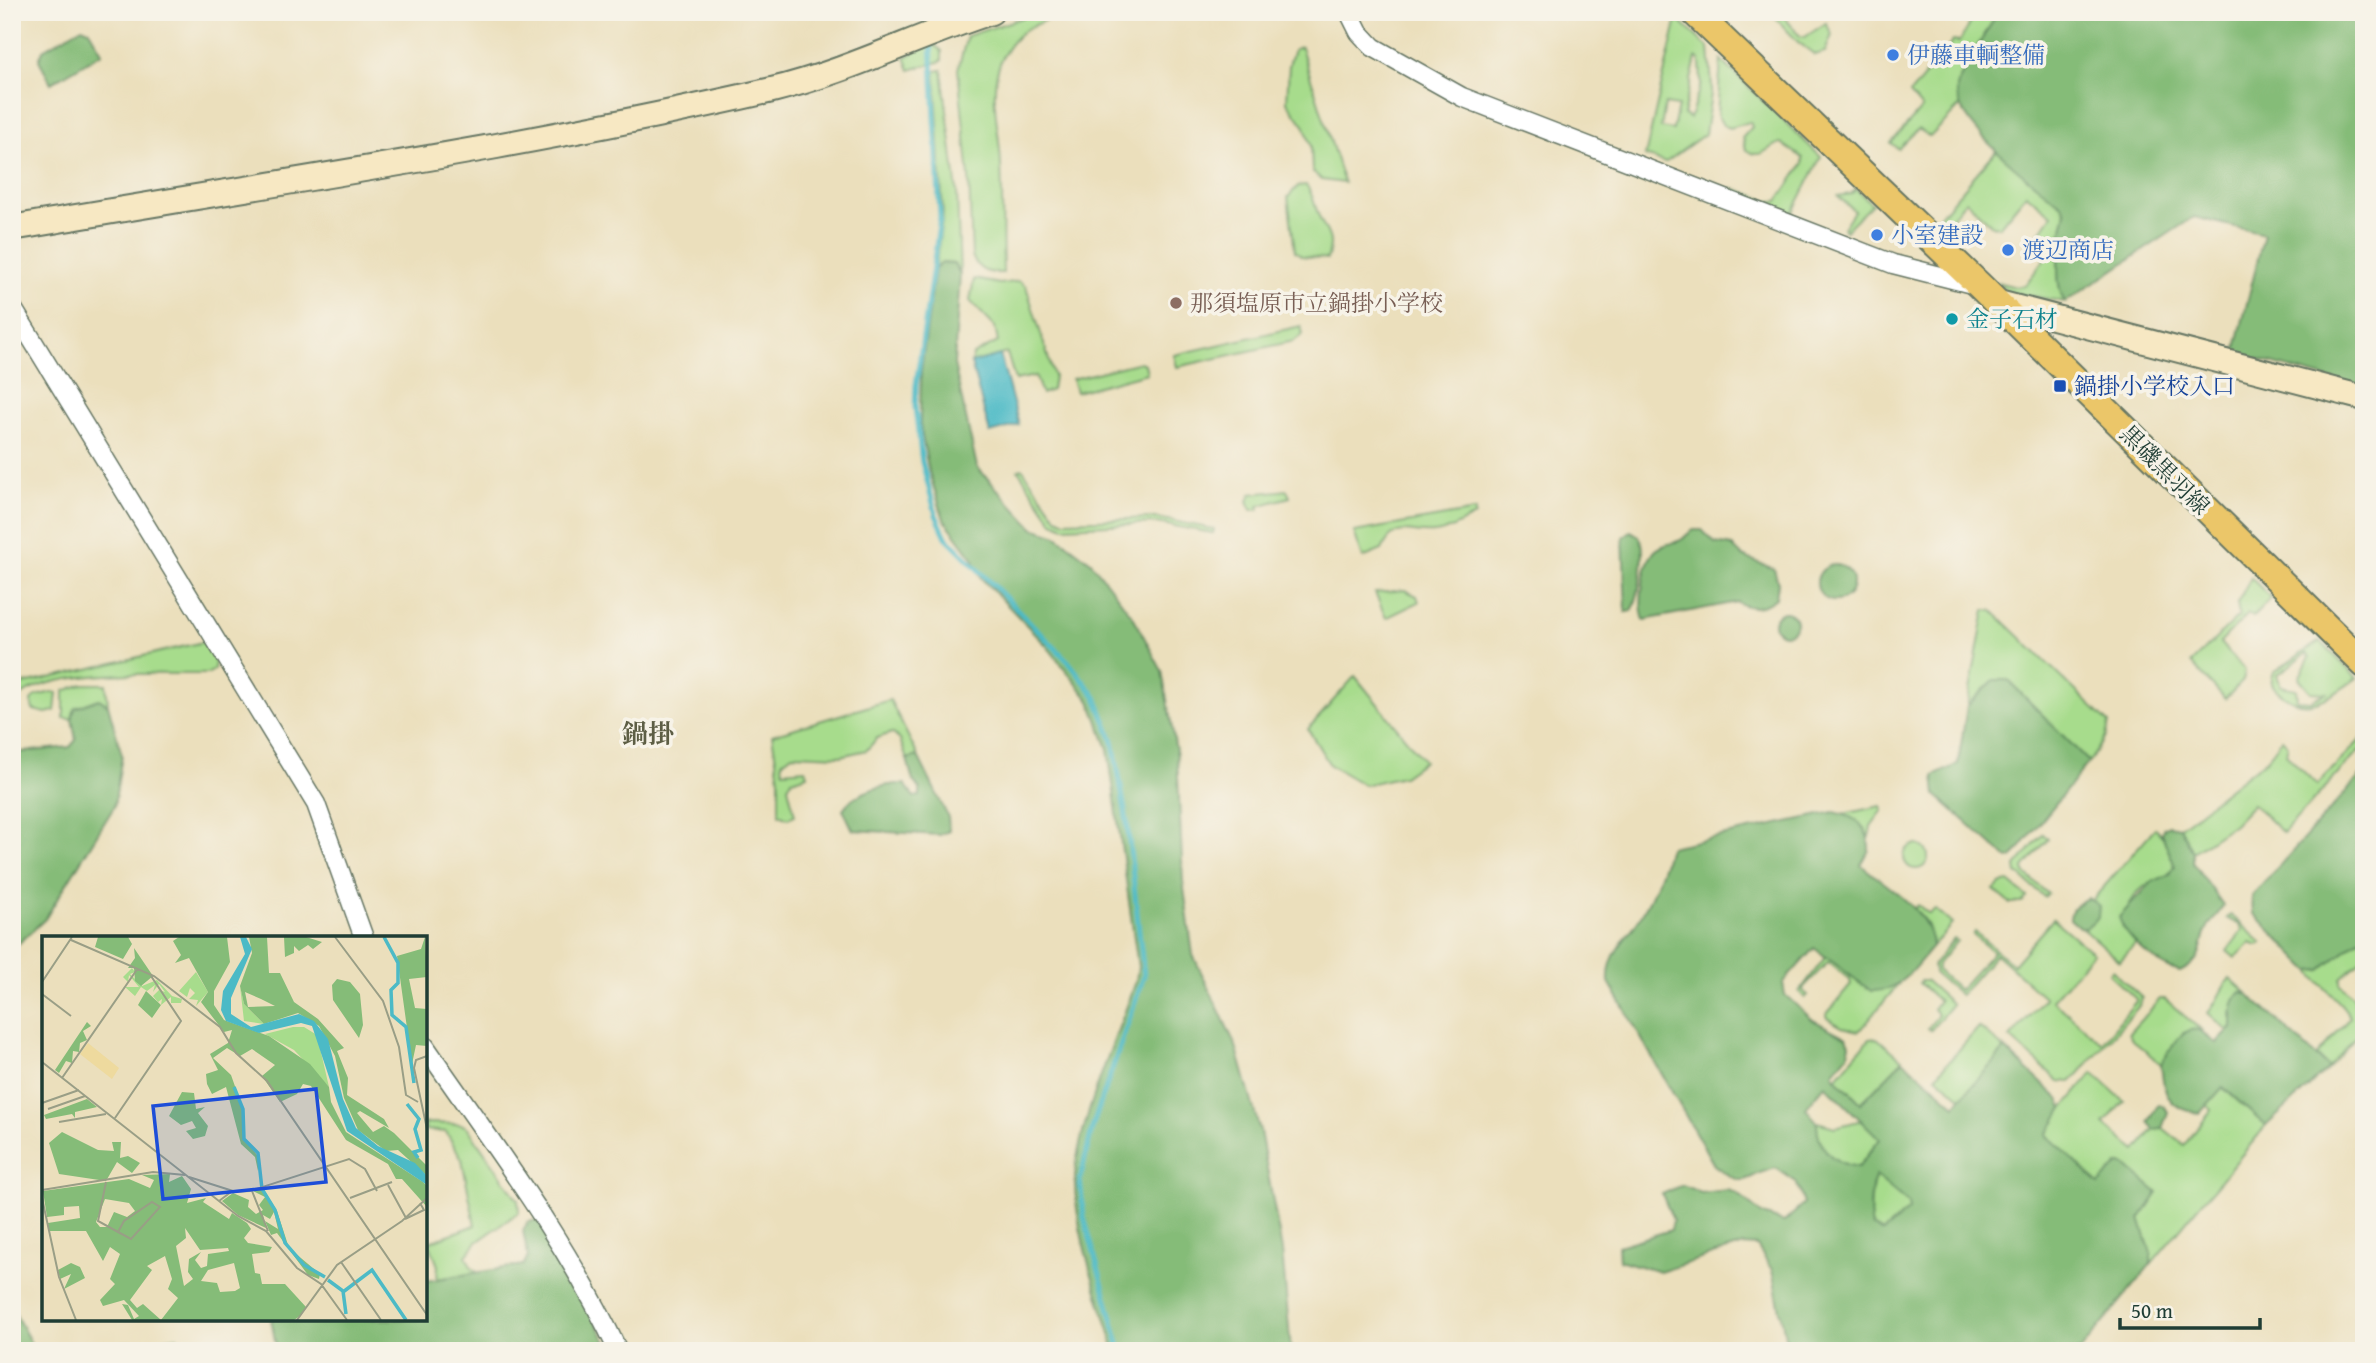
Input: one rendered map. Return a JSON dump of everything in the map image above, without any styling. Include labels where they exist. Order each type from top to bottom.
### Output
[{"type":"main road","name":"黒磯黒羽線","points":[[1694,12],[1988,294],[2364,664]]},
{"type":"street","points":[[12,228],[509,142],[774,89],[852,65],[991,12]]},
{"type":"street","points":[[1349,12],[1359,33],[1373,47],[1462,97],[1893,264],[1988,294],[2364,398]]},
{"type":"street","points":[[12,307],[316,804],[363,936]]},
{"type":"street","points":[[427,1049],[539,1210],[594,1300],[618,1351]]},
{"type":"green space","points":[[1039,12],[1057,12],[1020,34],[1007,49],[996,80],[1002,179],[1003,273],[988,272],[978,265],[972,256],[969,177],[958,69],[967,36]]},
{"type":"green space","points":[[1770,12],[1780,12],[1800,36],[1805,37],[1826,23],[1832,35],[1825,52],[1815,55],[1798,42]]},
{"type":"green space","points":[[1969,12],[1998,12],[1957,87],[1961,105],[1930,137],[1918,129],[1898,149],[1891,143],[1922,108],[1910,94],[1953,41],[1959,42],[1972,20]]},
{"type":"green space","points":[[1998,12],[2364,12],[2364,389],[2239,354],[2236,348],[2264,234],[2194,217],[2065,302],[2061,294],[2058,271],[2061,233],[2066,212],[2062,205],[1998,153],[1968,118],[1959,102],[1959,81]]},
{"type":"green space","points":[[1677,19],[1709,48],[1712,87],[1705,134],[1665,163],[1645,156]],"holes":[[[1696,58],[1700,60],[1701,84],[1690,118],[1683,115]],[[1665,104],[1678,106],[1673,130],[1661,128]]]},
{"type":"green space","points":[[82,27],[89,30],[102,53],[51,83],[39,60],[43,50]]},
{"type":"green space","points":[[932,43],[942,51],[942,61],[910,70],[905,57]]},
{"type":"green space","points":[[1301,47],[1344,183],[1322,180],[1312,171],[1311,146],[1305,127],[1287,102],[1289,65],[1294,49]]},
{"type":"green space","points":[[1721,60],[1821,157],[1792,214],[1731,191],[1733,188],[1769,201],[1778,201],[1803,164],[1803,158],[1781,143],[1761,154],[1752,153],[1746,150],[1743,137],[1752,127],[1750,122],[1729,128],[1723,125],[1717,115]]},
{"type":"green space","points":[[942,70],[957,192],[960,275],[954,264],[942,263],[935,269],[943,214],[935,71]]},
{"type":"green space","points":[[1996,151],[2063,205],[2066,212],[2058,271],[2065,302],[2008,292],[1997,282],[2016,287],[2025,285],[2050,252],[2035,240],[2052,215],[2026,194],[1999,227],[1992,225],[1966,201],[1948,222],[1954,236],[1954,247],[1931,226]]},
{"type":"green space","points":[[1306,185],[1328,234],[1330,244],[1327,259],[1302,256],[1295,251],[1288,197],[1298,186]]},
{"type":"green space","points":[[1856,189],[1872,204],[1845,231],[1843,228],[1854,211],[1838,196],[1851,194]]},
{"type":"green space","points":[[942,263],[954,264],[960,275],[954,364],[977,467],[1033,528],[1057,536],[1091,562],[1134,618],[1162,671],[1177,756],[1183,881],[1193,955],[1236,1046],[1260,1131],[1282,1250],[1291,1351],[1115,1351],[1084,1245],[1075,1180],[1082,1135],[1099,1080],[1136,981],[1138,967],[1108,749],[1090,701],[1046,645],[981,578],[973,558],[944,519],[929,472],[920,425],[921,371],[935,269]]},
{"type":"green space","points":[[974,279],[1000,284],[1019,281],[1026,286],[1054,376],[1052,390],[1042,394],[1035,376],[1015,380],[1007,353],[971,363],[973,355],[998,342],[995,327],[970,301]]},
{"type":"green space","points":[[1301,326],[1303,334],[1294,341],[1177,367],[1174,355]]},
{"type":"green space","points":[[1140,362],[1145,364],[1147,373],[1076,392],[1072,379]]},
{"type":"green space","points":[[1022,468],[1057,518],[1064,521],[1157,518],[1214,529],[1213,533],[1156,523],[1064,527],[1053,522],[1018,470]]},
{"type":"green space","points":[[1287,490],[1290,497],[1258,506],[1259,510],[1252,510],[1248,501],[1251,494]]},
{"type":"green space","points":[[1475,511],[1475,516],[1444,531],[1407,531],[1393,534],[1382,550],[1363,558],[1354,532]]},
{"type":"green space","points":[[1694,530],[1702,530],[1715,543],[1732,546],[1742,556],[1774,569],[1778,583],[1776,598],[1757,607],[1737,602],[1644,620],[1643,584],[1652,556],[1659,548],[1681,540]]},
{"type":"green space","points":[[1631,531],[1641,541],[1643,558],[1635,605],[1632,611],[1626,612],[1623,537]]},
{"type":"green space","points":[[1835,565],[1848,570],[1853,583],[1848,596],[1835,601],[1822,596],[1817,583],[1822,570]]},
{"type":"green space","points":[[2251,578],[2271,598],[2253,617],[2248,614],[2220,643],[2245,670],[2243,681],[2225,699],[2191,663],[2239,616],[2237,603]]},
{"type":"green space","points":[[1405,590],[1417,596],[1419,602],[1386,618],[1375,593]]},
{"type":"green space","points":[[1985,610],[1992,610],[2109,723],[2106,737],[2089,762],[2008,680],[1994,680],[1967,706]]},
{"type":"green space","points":[[1785,612],[1793,615],[1796,623],[1793,631],[1785,634],[1777,631],[1774,623],[1777,615]]},
{"type":"green space","points":[[2320,641],[2357,678],[2328,697],[2308,703],[2298,703],[2288,699],[2274,687],[2274,672]],"holes":[[[2307,653],[2310,657],[2299,678],[2311,692],[2326,693],[2311,701],[2297,700],[2296,689],[2281,686],[2277,675]]]},
{"type":"green space","points":[[203,642],[215,661],[214,670],[207,674],[133,674],[73,678],[47,684],[26,693],[12,705],[12,684],[20,685]]},
{"type":"green space","points":[[1355,676],[1424,761],[1403,776],[1364,785],[1330,765],[1308,729]]},
{"type":"green space","points":[[1994,680],[2008,680],[2089,762],[2012,858],[2008,859],[1936,795],[1934,776],[1958,764],[1967,706]]},
{"type":"green space","points":[[83,684],[106,684],[108,705],[99,699],[75,708],[72,719],[64,718],[64,691]]},
{"type":"green space","points":[[57,693],[55,711],[46,713],[33,710],[31,701],[36,696]]},
{"type":"green space","points":[[99,699],[108,705],[122,755],[114,807],[45,919],[18,944],[12,944],[12,753],[70,747],[76,740],[72,719],[75,708]]},
{"type":"green space","points":[[890,700],[918,756],[907,759],[900,740],[892,733],[877,738],[867,750],[840,756],[792,754],[782,762],[783,771],[805,769],[808,775],[792,780],[788,787],[795,815],[788,818],[779,814],[779,778],[772,735]]},
{"type":"green space","points":[[2364,736],[2364,746],[2283,833],[2253,804],[2234,824],[2193,852],[2180,827],[2267,759],[2282,739],[2288,745],[2286,754],[2317,785]]},
{"type":"green space","points":[[918,756],[948,817],[949,831],[940,835],[853,830],[843,809],[862,793],[889,785],[905,784],[914,797],[920,796],[920,789],[913,781],[907,759]]},
{"type":"green space","points":[[2364,772],[2364,939],[2359,939],[2321,970],[2310,971],[2253,913],[2252,896]]},
{"type":"green space","points":[[1881,806],[1883,810],[1871,826],[1869,838],[1864,828],[1843,814]]},
{"type":"green space","points":[[1834,812],[1848,816],[1860,824],[1869,842],[1869,850],[1861,865],[1916,910],[1924,921],[1932,947],[1898,983],[1871,991],[1814,948],[1783,983],[1785,995],[1813,1020],[1847,1038],[1850,1044],[1848,1054],[1833,1073],[1861,1103],[1903,1060],[1955,1105],[2005,1049],[2059,1099],[2063,1108],[2047,1135],[2099,1184],[2119,1164],[2124,1164],[2158,1193],[2140,1219],[2151,1253],[2151,1264],[2080,1351],[1788,1351],[1772,1270],[1757,1246],[1743,1245],[1660,1272],[1619,1260],[1618,1246],[1671,1230],[1673,1220],[1662,1194],[1683,1185],[1701,1193],[1728,1190],[1736,1193],[1763,1215],[1784,1222],[1804,1204],[1796,1182],[1776,1168],[1740,1180],[1714,1165],[1609,982],[1611,962],[1646,906],[1658,881],[1669,847]],"holes":[[[1825,1085],[1880,1139],[1858,1167],[1840,1162],[1827,1152],[1820,1139],[1817,1122],[1806,1108]],[[1876,1176],[1908,1203],[1909,1210],[1883,1232],[1872,1226],[1871,1221],[1871,1193]]]},
{"type":"green space","points":[[2164,827],[2180,827],[2193,852],[2193,863],[2223,905],[2208,926],[2197,959],[2180,972],[2162,964],[2135,943],[2119,917],[2152,882],[2170,874],[2175,866],[2161,833]]},
{"type":"green space","points":[[2155,828],[2166,841],[2175,866],[2166,876],[2141,889],[2132,900],[2122,927],[2137,942],[2120,961],[2074,921]]},
{"type":"green space","points":[[2043,834],[2048,839],[2024,868],[2024,873],[2048,894],[2044,897],[2017,873],[2016,866]]},
{"type":"green space","points":[[1916,845],[1924,849],[1928,857],[1924,865],[1916,869],[1908,865],[1904,857],[1908,849]]},
{"type":"green space","points":[[2009,882],[2027,897],[2022,903],[2010,903],[1994,890],[2000,884]]},
{"type":"green space","points":[[2088,898],[2099,906],[2098,917],[2086,928],[2079,927],[2070,919],[2072,911]]},
{"type":"green space","points":[[1918,905],[1929,914],[1935,909],[1952,924],[1932,947],[1928,926],[1914,909]]},
{"type":"green space","points":[[2231,915],[2262,943],[2257,946],[2251,943],[2235,958],[2227,951],[2242,931],[2240,925],[2227,918]]},
{"type":"green space","points":[[2053,919],[2093,953],[2052,1000],[2102,1043],[2137,1000],[2109,974],[2112,970],[2142,998],[2140,1005],[2071,1082],[2059,1081],[2010,1038],[2045,998],[1996,954],[1960,995],[1934,973],[1933,965],[1954,939],[1957,941],[1937,965],[1937,970],[1959,990],[1993,952],[1973,935],[1975,932],[2013,965]]},
{"type":"green space","points":[[2359,939],[2364,939],[2364,957],[2341,978],[2341,984],[2354,998],[2359,1022],[2364,1028],[2329,1068],[2317,1056],[2350,1017],[2310,971],[2321,970]]},
{"type":"green space","points":[[1827,955],[1852,978],[1867,987],[1876,989],[1898,985],[1859,1031],[1842,1027],[1827,1018],[1826,1015],[1851,985],[1850,980],[1828,962],[1804,987],[1803,991],[1808,995],[1805,998],[1799,992]]},
{"type":"green space","points":[[2230,978],[2248,994],[2241,992],[2231,1013],[2232,1028],[2228,1031],[2208,1013]]},
{"type":"green space","points":[[1926,981],[1952,1004],[1931,1030],[1928,1028],[1938,1015],[1933,1009],[1939,1001],[1919,983]]},
{"type":"green space","points":[[2241,992],[2248,994],[2329,1068],[2266,1126],[2223,1087],[2200,1113],[2180,1108],[2174,1103],[2169,1098],[2164,1083],[2161,1064],[2176,1041],[2186,1032],[2198,1030],[2217,1043],[2232,1028],[2234,1004]]},
{"type":"green space","points":[[2160,999],[2165,999],[2201,1030],[2183,1033],[2161,1064],[2132,1040],[2129,1033]]},
{"type":"green space","points":[[1979,1027],[2005,1049],[1963,1099],[1936,1076]]},
{"type":"green space","points":[[1877,1038],[1903,1060],[1861,1103],[1836,1078],[1869,1039]]},
{"type":"green space","points":[[2093,1073],[2124,1101],[2104,1124],[2136,1151],[2158,1124],[2184,1145],[2212,1110],[2207,1105],[2222,1087],[2266,1126],[2151,1264],[2151,1253],[2140,1219],[2157,1194],[2119,1165],[2099,1185],[2046,1134],[2063,1108]]},
{"type":"green space","points":[[2158,1105],[2168,1112],[2162,1128],[2154,1129],[2148,1122]]},
{"type":"green space","points":[[1862,1120],[1880,1139],[1858,1167],[1840,1162],[1827,1153],[1818,1139],[1817,1122],[1835,1127]]},
{"type":"green space","points":[[427,1123],[461,1124],[468,1128],[518,1200],[519,1212],[477,1242],[466,1256],[471,1267],[478,1273],[437,1279],[438,1266],[429,1242],[475,1225],[462,1159],[446,1132],[427,1130]]},
{"type":"green space","points":[[1876,1176],[1908,1203],[1909,1210],[1883,1232],[1871,1226],[1871,1200]]},
{"type":"green space","points":[[536,1220],[543,1226],[612,1351],[277,1351],[271,1321],[427,1321],[427,1281],[523,1265],[528,1257],[523,1231],[528,1222]]},
{"type":"green space","points":[[12,1308],[35,1351],[12,1351]]},
{"type":"green space","points":[[177,1336],[186,1351],[37,1351],[162,1339]]},
{"type":"water","points":[[1000,355],[1019,425],[990,433],[971,363]]},
{"type":"waterway","points":[[930,12],[930,28]]},
{"type":"waterway","points":[[931,41],[940,218],[916,385],[915,408],[922,462],[936,515],[946,537],[1068,661],[1096,697],[1113,741],[1127,822],[1144,976],[1093,1125],[1080,1180],[1084,1217],[1121,1351]]},
{"type":"place","name":"伊藤車輌整備","points":[[1893,55]]},
{"type":"place","name":"小室建設","points":[[1877,235]]},
{"type":"place","name":"渡辺商店","points":[[2008,250]]},
{"type":"place","name":"那須塩原市立鍋掛小学校","points":[[1176,303]]},
{"type":"place","name":"金子石材","points":[[1952,319]]},
{"type":"place","name":"鍋掛小学校入口","points":[[2060,386]]},
{"type":"district","name":"鍋掛","points":[[648,734]]}]
